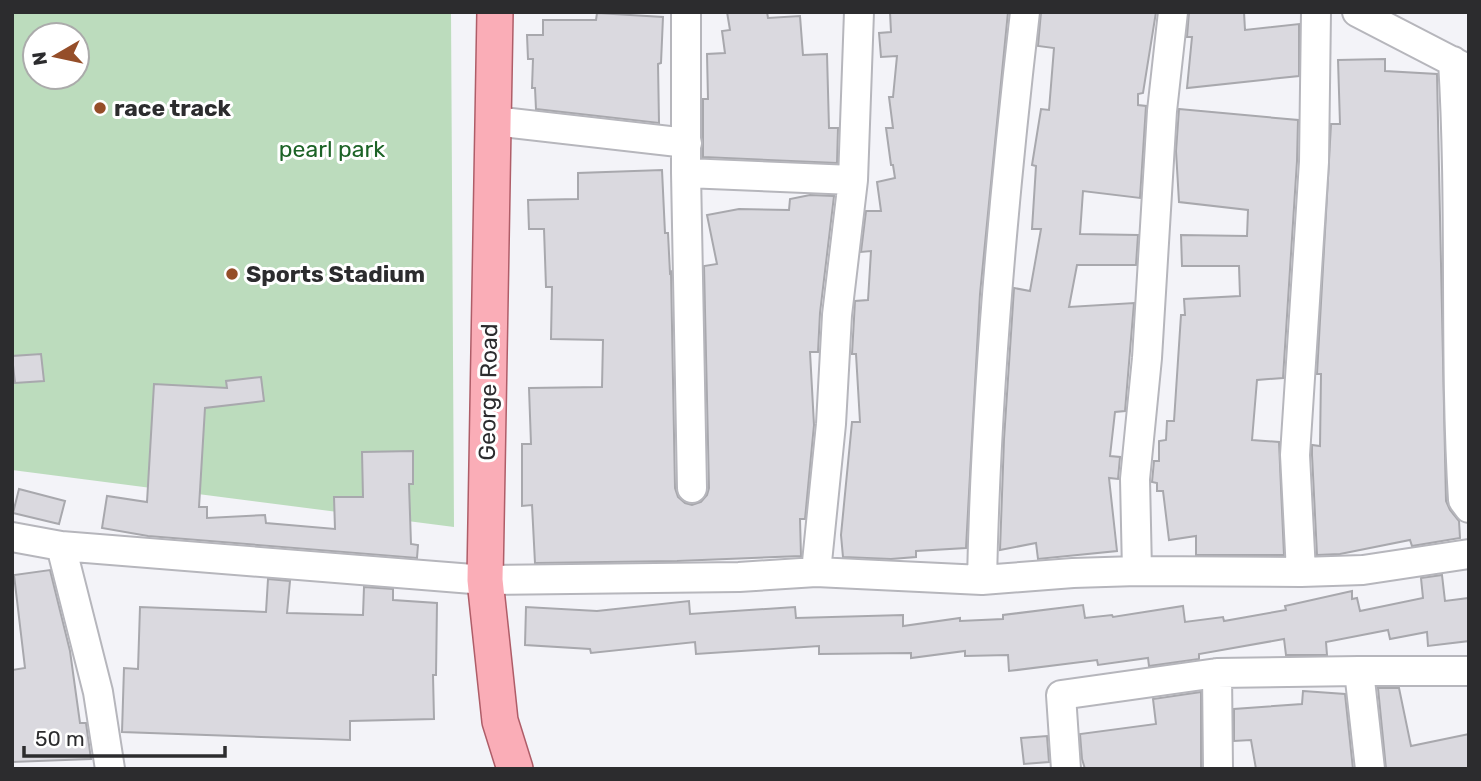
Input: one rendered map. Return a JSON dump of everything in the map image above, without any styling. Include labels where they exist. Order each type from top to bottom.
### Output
[{"type":"main road","name":"George Road","points":[[495,12],[485,580],[500,721],[515,769]]},
{"type":"street","points":[[686,12],[692,488]]},
{"type":"street","points":[[816,572],[831,424],[837,315],[853,180],[859,12]]},
{"type":"street","points":[[982,580],[984,485],[993,334],[1025,12]]},
{"type":"street","points":[[1137,571],[1135,479],[1147,358],[1162,111],[1173,12]]},
{"type":"street","points":[[1301,572],[1295,455],[1314,162],[1316,12]]},
{"type":"street","points":[[1357,12],[1461,65],[1458,218],[1459,431],[1463,500],[1469,508]]},
{"type":"street","points":[[493,121],[687,144]]},
{"type":"street","points":[[686,173],[853,180]]},
{"type":"street","points":[[12,537],[61,547],[485,580],[739,578],[816,572],[982,580],[1137,571],[1301,572],[1363,570],[1469,554]]},
{"type":"street","points":[[61,547],[98,692],[110,769]]},
{"type":"street","points":[[1359,671],[1370,769]]},
{"type":"street","points":[[1066,769],[1061,695],[1217,673],[1469,671]]},
{"type":"street","points":[[1217,673],[1218,769]]},
{"type":"green space","name":"Sports Stadium","points":[[12,12],[451,12],[454,527],[12,470]]},
{"type":"building","points":[[727,12],[767,12],[768,18],[800,16],[803,55],[827,54],[829,128],[838,128],[837,163],[703,157],[703,99],[708,99],[707,54],[725,53],[722,31],[730,30]]},
{"type":"building","points":[[890,12],[1008,12],[980,294],[966,548],[916,551],[916,557],[891,559],[843,557],[841,535],[852,422],[860,422],[856,354],[852,354],[855,301],[868,300],[871,251],[861,252],[866,211],[881,211],[877,182],[895,178],[886,128],[893,128],[889,97],[893,97],[897,56],[881,57],[879,33],[891,32]]},
{"type":"building","points":[[1041,12],[1156,12],[1143,93],[1138,94],[1138,105],[1146,106],[1140,198],[1083,191],[1080,234],[1138,235],[1136,265],[1077,265],[1069,307],[1134,303],[1125,411],[1115,412],[1110,456],[1120,457],[1118,479],[1109,478],[1117,551],[1038,559],[1036,543],[1000,550],[1014,288],[1030,291],[1041,229],[1032,229],[1036,166],[1032,165],[1041,109],[1049,110],[1054,48],[1038,46]]},
{"type":"building","points":[[1189,12],[1244,12],[1245,30],[1299,24],[1299,76],[1187,88],[1192,37],[1187,37]]},
{"type":"building","points":[[597,13],[663,17],[661,63],[658,64],[659,123],[536,109],[535,88],[532,88],[533,59],[528,59],[527,35],[543,35],[543,20],[596,20]]},
{"type":"building","points":[[1385,59],[1385,71],[1437,74],[1446,501],[1459,521],[1460,538],[1412,546],[1410,540],[1340,554],[1317,555],[1312,445],[1320,446],[1321,374],[1317,374],[1331,124],[1340,124],[1338,60]]},
{"type":"building","points":[[1179,109],[1298,120],[1283,378],[1257,380],[1252,440],[1279,442],[1284,555],[1196,555],[1196,536],[1169,540],[1163,491],[1157,491],[1157,483],[1152,482],[1154,461],[1159,461],[1159,441],[1166,440],[1167,421],[1174,421],[1181,315],[1185,315],[1184,299],[1240,296],[1239,266],[1182,266],[1181,235],[1247,236],[1248,210],[1179,202],[1176,151]]},
{"type":"building","points":[[662,170],[665,233],[668,233],[671,272],[675,488],[678,497],[692,505],[701,502],[709,488],[704,266],[717,264],[707,215],[739,209],[789,210],[790,199],[810,195],[834,196],[818,352],[810,352],[814,425],[805,519],[800,519],[801,556],[535,563],[532,505],[522,506],[522,444],[531,444],[529,388],[602,387],[603,340],[551,339],[552,287],[546,287],[544,229],[529,229],[528,200],[578,199],[578,173]]},
{"type":"building","points":[[41,354],[44,381],[15,383],[12,356]]},
{"type":"building","points":[[261,377],[264,401],[205,408],[199,507],[207,507],[207,518],[265,515],[266,523],[335,529],[334,497],[363,497],[362,452],[413,451],[413,484],[409,484],[411,544],[418,545],[417,558],[148,536],[102,528],[107,496],[147,502],[154,384],[227,388],[226,381]]},
{"type":"building","points":[[19,489],[65,501],[59,524],[13,513]]},
{"type":"building","points":[[50,570],[70,651],[80,723],[86,723],[91,759],[12,762],[12,670],[25,668],[14,575]]},
{"type":"building","points":[[1442,575],[1445,601],[1469,598],[1469,641],[1428,646],[1427,632],[1390,639],[1388,630],[1326,642],[1327,655],[1286,655],[1284,639],[1199,654],[1199,659],[1149,666],[1148,658],[1098,665],[1097,660],[1009,671],[1008,655],[965,656],[965,651],[911,658],[911,653],[819,654],[819,646],[696,654],[695,642],[591,653],[590,649],[525,645],[526,607],[597,611],[689,601],[690,614],[795,607],[796,618],[903,615],[903,626],[960,618],[960,621],[1003,619],[1003,615],[1083,605],[1085,618],[1113,617],[1183,606],[1185,622],[1223,617],[1224,621],[1286,610],[1285,606],[1352,591],[1352,599],[1357,598],[1360,611],[1423,598],[1421,578]]},
{"type":"building","points":[[268,579],[290,581],[287,613],[363,615],[364,587],[393,589],[393,600],[437,603],[436,675],[433,675],[434,719],[350,721],[350,740],[122,732],[124,668],[138,669],[140,607],[266,612]]},
{"type":"building","points":[[1378,688],[1399,688],[1411,746],[1469,734],[1469,769],[1386,769]]},
{"type":"building","points":[[1303,691],[1345,694],[1353,769],[1256,769],[1251,740],[1234,741],[1234,709],[1302,704]]},
{"type":"building","points":[[1201,692],[1201,769],[1085,769],[1080,734],[1156,724],[1153,699]]},
{"type":"building","points":[[1047,736],[1049,762],[1024,764],[1021,738]]},
{"type":"place","name":"race track","points":[[100,108]]},
{"type":"place","name":"Sports Stadium","points":[[232,274]]},
{"type":"park label","name":"pearl park","points":[[332,149]]}]
